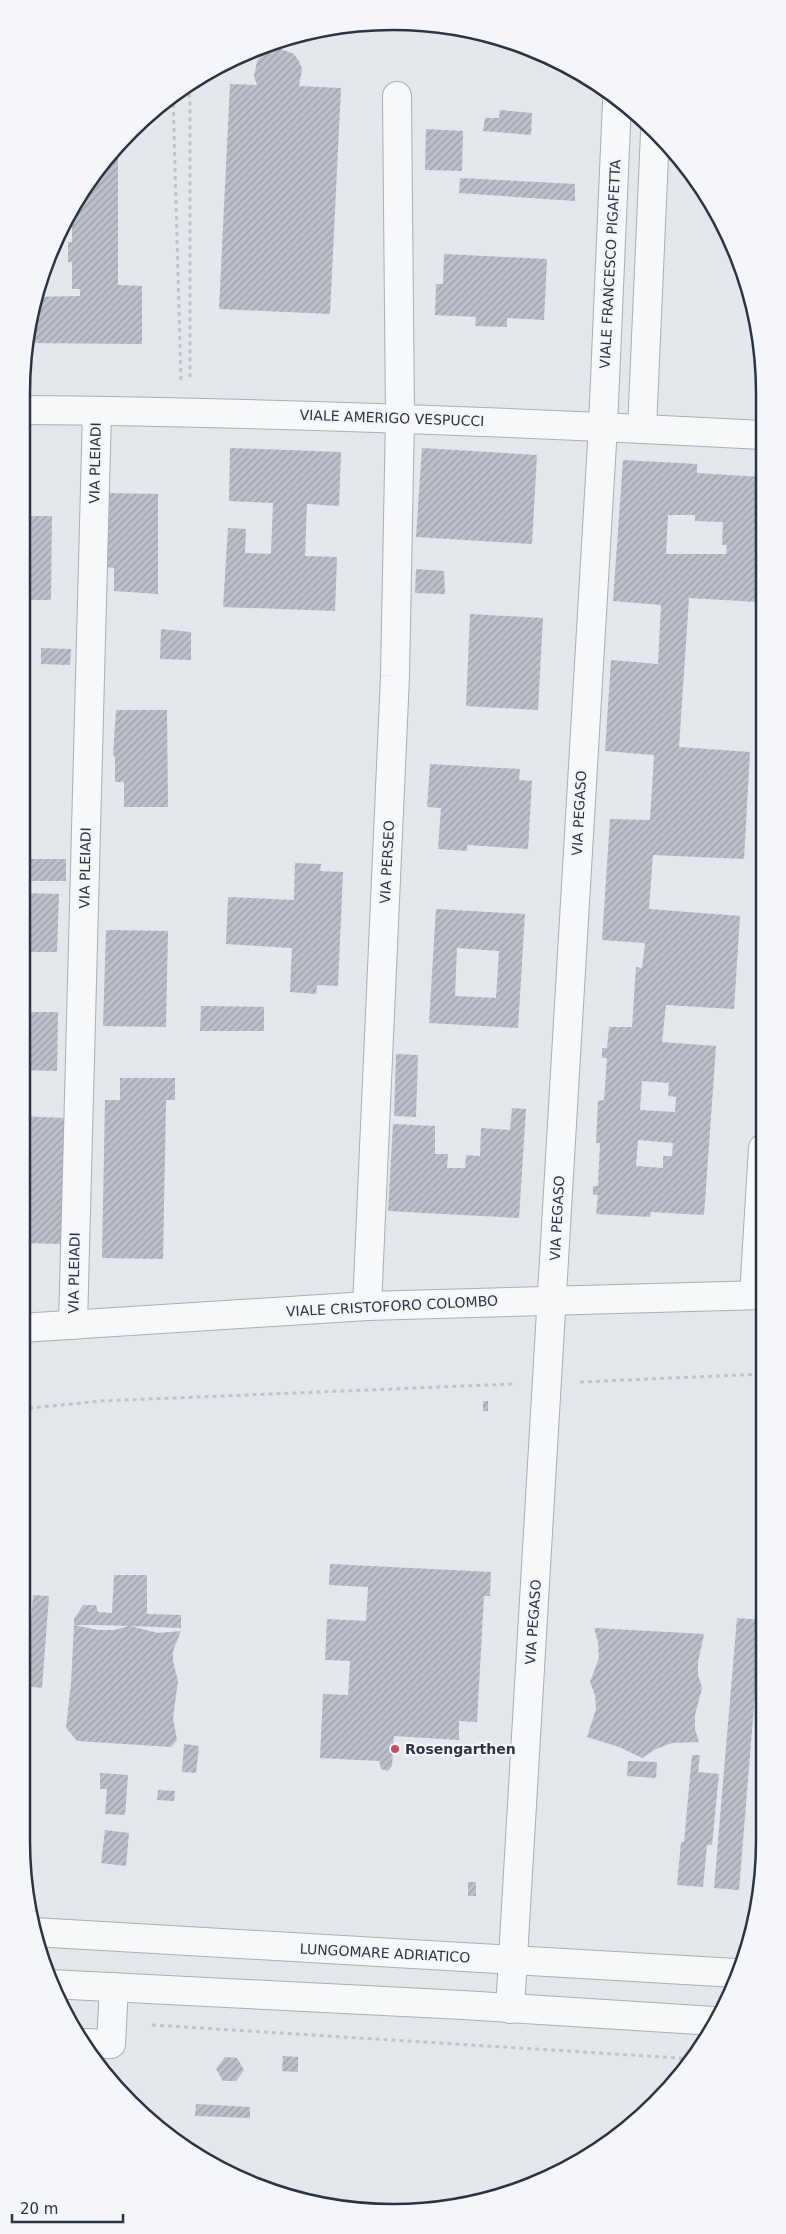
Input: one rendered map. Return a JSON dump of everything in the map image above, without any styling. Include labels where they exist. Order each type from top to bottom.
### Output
[{"type":"street","name":"VIA PERSEO","points":[[367,1306],[395,676],[400,417],[397,96]]},
{"type":"street","name":"VIALE FRANCESCO PIGAFETTA","points":[[603,426],[617,107]]},
{"type":"street","points":[[642,429],[655,141]]},
{"type":"street","name":"VIALE AMERIGO VESPUCCI","points":[[30,410],[186,411],[400,417],[756,435]]},
{"type":"street","name":"VIA PLEIADI","points":[[73,1325],[97,411]]},
{"type":"street","name":"VIA PEGASO","points":[[510,2009],[603,426]]},
{"type":"street","name":"VIALE CRISTOFORO COLOMBO","points":[[30,1327],[367,1306],[756,1295]]},
{"type":"street","name":"LUNGOMARE ADRIATICO","points":[[41,1932],[731,1973]]},
{"type":"street","points":[[60,1984],[708,2021]]},
{"type":"street","points":[[91,2042],[110,2044],[114,1987]]},
{"type":"path","points":[[186,411],[190,98],[188,93]]},
{"type":"path","points":[[172,105],[186,411]]},
{"type":"path","points":[[579,1382],[756,1374]]},
{"type":"path","points":[[30,1407],[100,1401],[520,1384]]},
{"type":"path","points":[[112,2023],[684,2058]]},
{"type":"building","points":[[279,48],[294,54],[299,61],[302,69],[299,86],[341,88],[330,314],[219,309],[230,84],[257,85],[254,77],[257,61],[261,55]]},
{"type":"building","points":[[500,110],[532,113],[531,135],[483,131],[485,118],[499,118]]},
{"type":"building","points":[[426,129],[463,131],[462,171],[425,170]]},
{"type":"building","points":[[118,156],[118,285],[142,286],[142,344],[33,343],[43,297],[80,296],[80,289],[72,289],[72,262],[68,262],[68,242],[72,242],[72,223],[91,191]]},
{"type":"building","points":[[460,178],[575,184],[575,201],[459,193]]},
{"type":"building","points":[[444,254],[547,259],[544,320],[507,318],[507,327],[475,326],[476,317],[435,315],[436,284],[443,284]]},
{"type":"building","points":[[230,448],[341,452],[339,506],[307,504],[305,556],[337,557],[335,611],[223,607],[228,528],[246,529],[245,553],[271,554],[273,503],[229,501]]},
{"type":"building","points":[[422,448],[537,455],[532,544],[416,537]]},
{"type":"building","points":[[623,460],[697,464],[697,473],[756,477],[756,602],[689,598],[679,747],[750,752],[744,859],[653,855],[649,909],[740,916],[734,1009],[666,1005],[662,1042],[716,1046],[704,1215],[651,1212],[650,1217],[596,1214],[598,1195],[593,1195],[593,1186],[598,1186],[600,1143],[596,1143],[598,1101],[604,1100],[607,1058],[602,1058],[602,1048],[607,1048],[609,1027],[632,1027],[636,967],[642,968],[645,943],[602,940],[610,819],[650,820],[654,755],[605,751],[611,660],[658,664],[661,605],[613,601]],"holes":[[[668,515],[695,515],[695,521],[723,522],[722,545],[727,545],[726,554],[666,554]],[[642,1081],[669,1083],[668,1096],[676,1097],[675,1112],[640,1110]],[[638,1140],[673,1143],[672,1156],[663,1156],[663,1168],[636,1166]]]},
{"type":"building","points":[[106,493],[158,494],[158,594],[114,591],[114,568],[104,567]]},
{"type":"building","points":[[30,516],[52,516],[51,600],[30,600]]},
{"type":"building","points":[[416,569],[444,571],[445,594],[415,593]]},
{"type":"building","points":[[470,614],[543,618],[538,710],[466,706]]},
{"type":"building","points":[[161,629],[191,632],[191,660],[160,659]]},
{"type":"building","points":[[41,648],[71,649],[70,665],[41,664]]},
{"type":"building","points":[[116,710],[167,710],[168,807],[124,807],[124,782],[115,782],[115,757],[113,755]]},
{"type":"building","points":[[430,764],[520,769],[519,780],[532,781],[528,849],[467,845],[467,851],[438,849],[441,808],[427,807]]},
{"type":"building","points":[[31,859],[66,859],[66,881],[31,881]]},
{"type":"building","points":[[295,863],[321,864],[320,871],[343,872],[338,986],[317,985],[316,994],[290,992],[292,948],[226,944],[228,897],[294,900]]},
{"type":"building","points":[[30,893],[59,894],[57,952],[30,952]]},
{"type":"building","points":[[436,909],[525,914],[518,1028],[429,1023]],"holes":[[[457,948],[499,951],[496,998],[455,996]]]},
{"type":"building","points":[[106,930],[168,931],[166,1027],[103,1026]]},
{"type":"building","points":[[201,1006],[264,1007],[264,1031],[200,1031]]},
{"type":"building","points":[[30,1012],[58,1012],[57,1071],[30,1070]]},
{"type":"building","points":[[396,1054],[418,1055],[416,1117],[394,1116]]},
{"type":"building","points":[[120,1078],[175,1078],[175,1100],[166,1100],[163,1259],[102,1258],[105,1100],[120,1100]]},
{"type":"building","points":[[512,1108],[526,1109],[519,1218],[388,1211],[393,1124],[435,1126],[435,1154],[448,1154],[447,1168],[465,1168],[466,1155],[480,1156],[481,1128],[510,1130]]},
{"type":"building","points":[[30,1116],[64,1118],[61,1244],[30,1243]]},
{"type":"building","points":[[483,1401],[488,1401],[488,1411],[483,1411]]},
{"type":"building","points":[[330,1564],[491,1572],[490,1596],[484,1596],[477,1722],[459,1721],[459,1740],[394,1736],[392,1766],[388,1771],[381,1769],[379,1761],[320,1758],[323,1694],[348,1695],[350,1661],[325,1660],[327,1619],[366,1621],[368,1587],[329,1585]]},
{"type":"building","points":[[114,1575],[147,1575],[147,1614],[181,1615],[181,1628],[130,1626],[158,1633],[181,1631],[173,1651],[173,1661],[178,1681],[173,1718],[177,1740],[171,1747],[77,1741],[66,1728],[71,1683],[74,1619],[83,1605],[96,1605],[98,1612],[112,1613]],"holes":[[[74,1625],[98,1625],[129,1626],[114,1630],[98,1630]]]},
{"type":"building","points":[[33,1595],[49,1596],[42,1688],[30,1686],[30,1634]]},
{"type":"building","points":[[737,1618],[756,1620],[756,1681],[739,1890],[714,1888]]},
{"type":"building","points":[[594,1628],[704,1634],[698,1662],[698,1675],[702,1688],[695,1715],[695,1729],[699,1742],[672,1743],[656,1749],[642,1758],[619,1747],[587,1737],[596,1709],[595,1695],[590,1682],[599,1658],[598,1642]]},
{"type":"building","points":[[184,1744],[199,1746],[196,1773],[182,1772]]},
{"type":"building","points":[[692,1755],[700,1755],[698,1772],[719,1774],[712,1845],[707,1845],[703,1887],[677,1885],[681,1842],[684,1842]]},
{"type":"building","points":[[628,1761],[657,1762],[656,1778],[627,1776]]},
{"type":"building","points":[[100,1773],[128,1775],[125,1815],[105,1814],[107,1789],[100,1789]]},
{"type":"building","points":[[158,1790],[175,1791],[174,1801],[157,1800]]},
{"type":"building","points":[[105,1830],[129,1833],[126,1866],[101,1863]]},
{"type":"building","points":[[468,1882],[476,1882],[476,1896],[468,1896]]},
{"type":"building","points":[[283,2056],[298,2057],[298,2072],[282,2071]]},
{"type":"building","points":[[225,2057],[237,2058],[244,2070],[236,2081],[223,2081],[216,2069]]},
{"type":"building","points":[[196,2104],[250,2107],[250,2118],[195,2116]]},
{"type":"place","name":"Rosengarthen","points":[[395,1749]]}]
